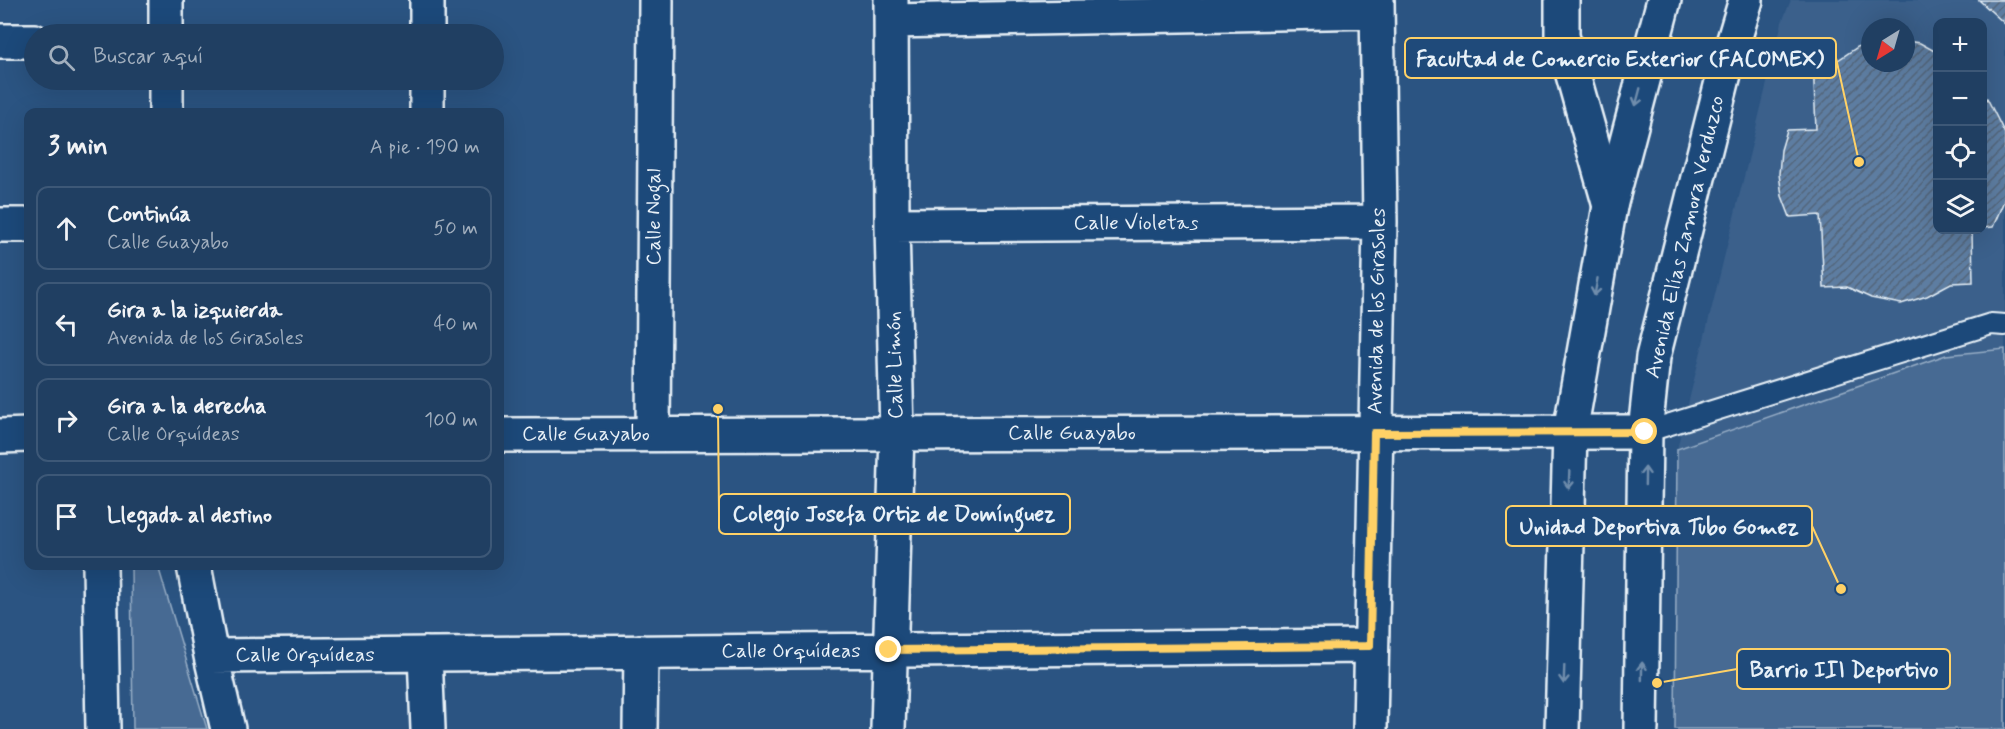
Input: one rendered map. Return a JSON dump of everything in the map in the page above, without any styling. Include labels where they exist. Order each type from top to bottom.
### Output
[{"type":"street","points":[[166,0],[166,24]]},
{"type":"street","points":[[427,0],[427,24]]},
{"type":"street","name":"Calle Nogal","points":[[653,434],[656,0]]},
{"type":"street","points":[[1562,0],[1562,36],[1610,206]]},
{"type":"street","points":[[1562,729],[1570,432],[1610,206],[1664,0]]},
{"type":"street","name":"Avenida Elías Zamora Verduzco","points":[[1641,729],[1645,432],[1653,357],[1725,70],[1746,0]]},
{"type":"street","points":[[892,11],[1377,6]]},
{"type":"street","name":"Avenida de los Girasoles","points":[[1370,729],[1374,433],[1380,222],[1377,6]]},
{"type":"street","name":"Calle Limón","points":[[888,729],[897,434],[892,225],[892,11]]},
{"type":"street","points":[[0,40],[24,41]]},
{"type":"street","points":[[166,90],[166,108]]},
{"type":"street","points":[[427,90],[427,108]]},
{"type":"street","name":"Calle Violetas","points":[[892,225],[1380,222]]},
{"type":"street","points":[[0,225],[24,225]]},
{"type":"street","name":"Calle Guayabo","points":[[504,435],[1645,432]]},
{"type":"street","points":[[0,436],[24,435]]},
{"type":"street","points":[[100,570],[103,729]]},
{"type":"street","points":[[195,570],[228,729]]},
{"type":"street","name":"Calle Orquídeas","points":[[211,656],[1370,646]]},
{"type":"street","points":[[640,729],[641,652]]},
{"type":"street","points":[[425,654],[428,729]]},
{"type":"lane","points":[[1645,432],[1990,324],[2005,325]]},
{"type":"shaded area","points":[[1791,0],[2005,0],[2005,349],[1946,355],[1677,449],[1782,22]]},
{"type":"shaded area","points":[[2005,349],[2005,729],[1675,729],[1677,449],[1946,355]]},
{"type":"shaded area","points":[[131,570],[159,570],[207,729],[133,729]]},
{"type":"building","points":[[1979,0],[2005,0],[2005,24]]},
{"type":"building","points":[[1915,42],[1933,50],[1933,234],[1972,234],[1973,282],[1951,283],[1927,296],[1901,304],[1871,298],[1847,287],[1824,288],[1820,215],[1790,217],[1782,196],[1779,174],[1781,150],[1787,130],[1816,129],[1813,61],[1838,60],[1861,45],[1861,72],[1915,72]]},
{"type":"building","points":[[1987,98],[2005,134],[2005,198],[1993,227],[1987,228]]},
{"type":"place","name":"Facultad de Comercio Exterior (FACOMEX)","points":[[1859,162]]},
{"type":"place","name":"Colegio Josefa Ortiz de Domínguez","points":[[718,409]]},
{"type":"place","name":"Unidad Deportiva Tubo Gomez","points":[[1841,589]]},
{"type":"place","name":"Barrio III Deportivo","points":[[1657,683]]},
{"type":"route","points":[[889,650],[1370,646],[1374,433],[1645,432]]}]
